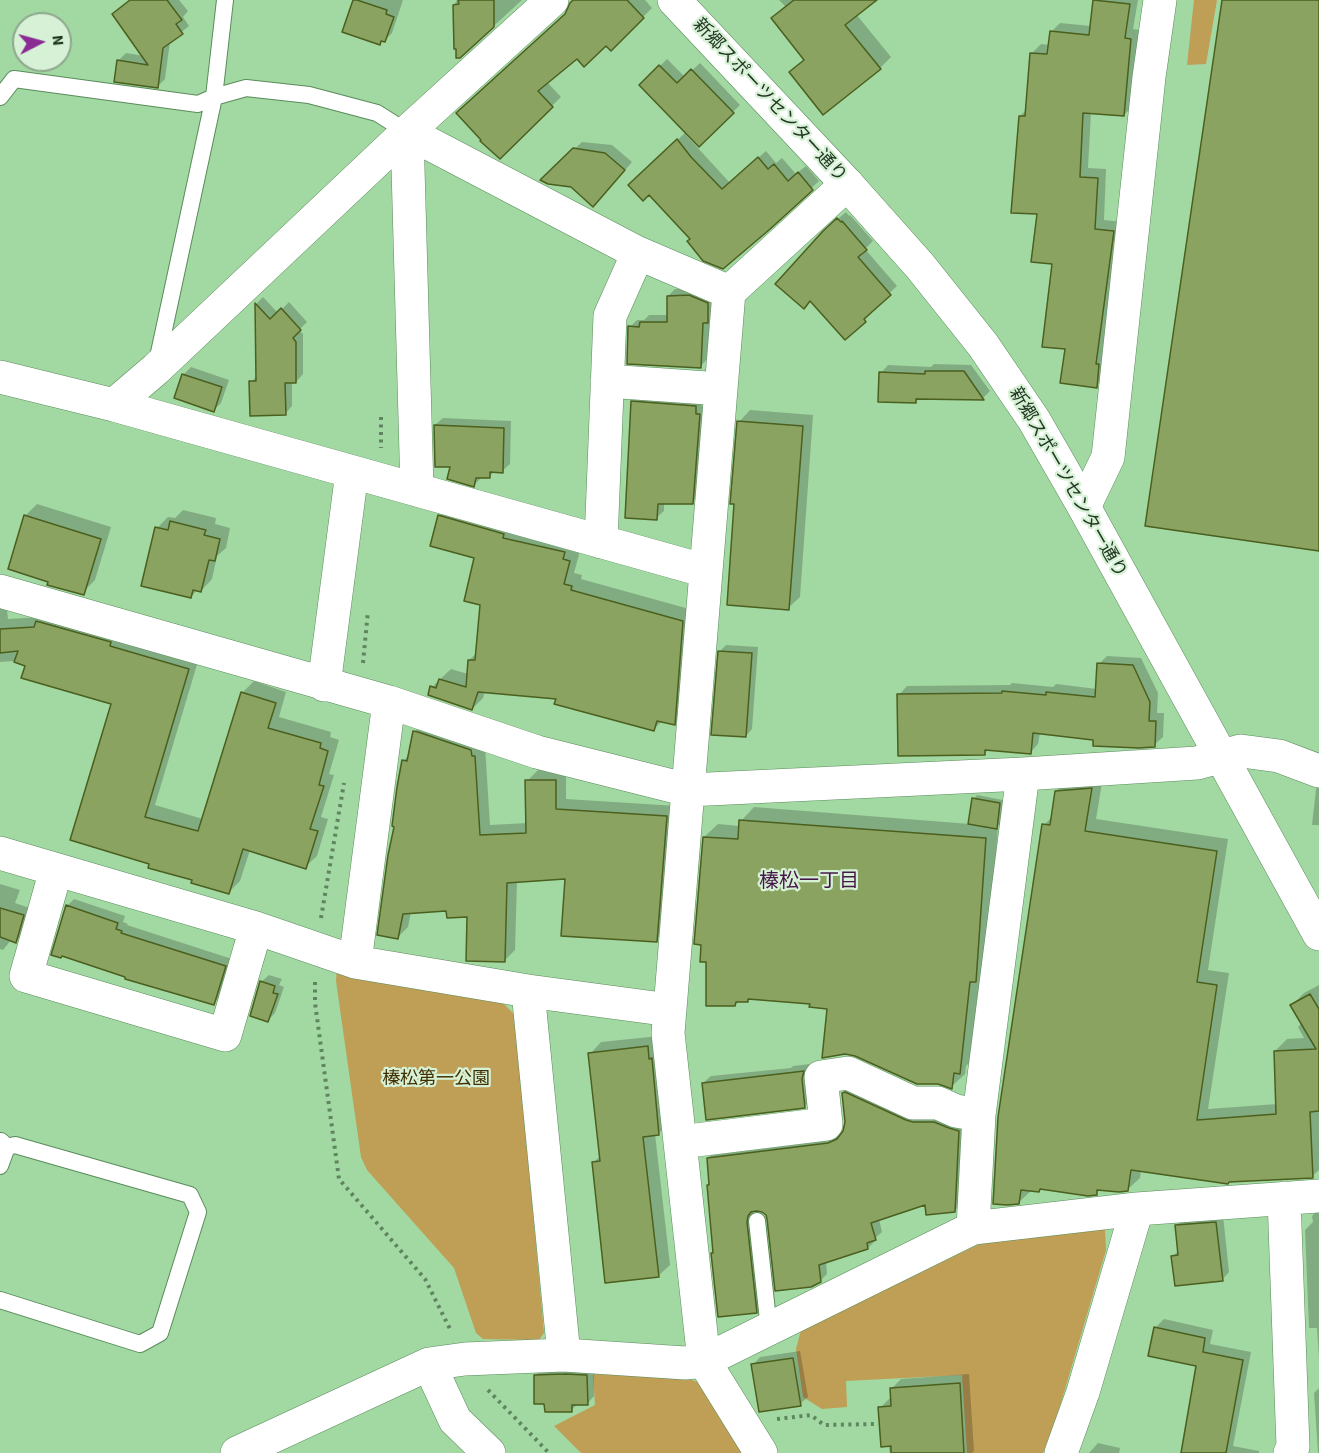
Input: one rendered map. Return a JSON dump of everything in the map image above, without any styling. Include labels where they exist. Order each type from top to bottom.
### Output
[{"type":"street","points":[[114,405],[156,369],[407,132],[552,0]]},
{"type":"street","name":"新郷スポーツセンター通り","points":[[674,0],[847,184],[920,266],[983,345],[1034,420],[1084,507],[1319,934]]},
{"type":"street","points":[[1084,507],[1107,457],[1149,77],[1160,0]]},
{"type":"street","points":[[407,132],[639,253],[729,292]]},
{"type":"street","points":[[407,132],[417,490]]},
{"type":"street","points":[[761,1453],[704,1361],[668,1033],[729,292],[847,184]]},
{"type":"street","points":[[600,542],[610,316],[639,253]]},
{"type":"street","points":[[0,377],[114,405],[706,571]]},
{"type":"street","points":[[607,381],[721,389]]},
{"type":"street","points":[[324,685],[352,472]]},
{"type":"street","points":[[0,591],[389,702],[537,752],[688,790],[1197,763],[1241,751],[1280,756],[1319,771]]},
{"type":"street","points":[[355,962],[389,702]]},
{"type":"street","points":[[973,1228],[979,1114],[1023,774]]},
{"type":"street","points":[[0,853],[256,928],[355,962],[528,991],[670,1010]]},
{"type":"street","points":[[56,870],[26,976],[225,1035],[256,928]]},
{"type":"street","points":[[528,991],[564,1355]]},
{"type":"street","points":[[680,1142],[826,1124],[821,1077],[848,1074],[912,1103],[938,1103],[956,1111],[979,1114]]},
{"type":"street","points":[[237,1453],[429,1364],[465,1359],[564,1355],[685,1363],[704,1361],[973,1228],[1137,1209],[1319,1196]]},
{"type":"street","points":[[1284,1198],[1293,1447],[1290,1453]]},
{"type":"street","points":[[1061,1453],[1083,1392],[1137,1209]]},
{"type":"street","points":[[429,1364],[454,1420],[489,1453]]},
{"type":"lane","points":[[156,369],[214,97],[225,0]]},
{"type":"lane","points":[[0,97],[14,79],[198,104],[246,88],[309,95],[377,113],[407,132]]},
{"type":"lane","points":[[0,1166],[4,1143],[15,1145],[190,1195],[198,1212],[160,1333],[140,1344],[0,1300]]},
{"type":"lane","points":[[758,1221],[769,1329]]},
{"type":"path","points":[[742,1423],[811,1415],[824,1425],[874,1424]]},
{"type":"green space","points":[[1194,0],[1217,0],[1206,64],[1187,65]]},
{"type":"green space","name":"榛松第一公園","points":[[337,968],[502,1002],[515,1015],[544,1333],[539,1340],[483,1339],[476,1333],[454,1268],[367,1170],[361,1157],[336,981]]},
{"type":"green space","points":[[1105,1229],[1106,1250],[1060,1406],[1043,1453],[967,1453],[962,1375],[846,1381],[847,1407],[822,1409],[803,1397],[796,1349],[801,1330],[992,1238]]},
{"type":"green space","points":[[593,1374],[682,1377],[701,1383],[743,1453],[581,1453],[554,1426],[595,1405]]},
{"type":"building","points":[[130,0],[167,0],[182,20],[176,24],[183,34],[163,48],[158,88],[114,82],[117,60],[148,65],[112,14]]},
{"type":"building","points":[[353,0],[387,10],[386,14],[394,17],[385,42],[381,41],[380,45],[342,32]]},
{"type":"building","points":[[458,0],[494,0],[494,27],[460,58],[456,58],[453,5],[459,4]]},
{"type":"building","points":[[573,0],[627,0],[644,18],[611,51],[606,46],[584,67],[577,59],[538,91],[553,107],[500,159],[480,141],[456,113],[565,14]]},
{"type":"building","points":[[794,0],[877,0],[845,25],[881,69],[823,115],[789,72],[804,60],[771,18]]},
{"type":"building","points":[[1093,0],[1130,4],[1125,38],[1131,39],[1124,116],[1083,113],[1080,177],[1098,178],[1095,229],[1114,231],[1096,364],[1099,364],[1097,388],[1060,383],[1065,349],[1042,347],[1052,264],[1031,262],[1037,214],[1011,213],[1019,116],[1025,116],[1030,53],[1047,54],[1050,31],[1089,35]]},
{"type":"building","points":[[1222,0],[1319,0],[1319,551],[1145,526]]},
{"type":"building","points":[[659,65],[677,83],[691,69],[734,113],[699,147],[639,85]]},
{"type":"building","points":[[677,139],[722,189],[758,157],[768,169],[774,164],[788,181],[798,172],[813,190],[723,269],[703,261],[687,241],[690,239],[649,195],[643,201],[628,185]]},
{"type":"building","points":[[573,148],[605,153],[625,170],[593,207],[571,187],[548,184],[540,180]]},
{"type":"building","points":[[837,218],[867,250],[858,257],[891,295],[864,319],[866,322],[845,340],[810,301],[804,309],[775,284]]},
{"type":"building","points":[[689,295],[708,303],[708,323],[703,323],[701,368],[627,364],[628,326],[639,327],[640,322],[667,322],[667,296]]},
{"type":"building","points":[[255,303],[270,319],[281,308],[301,330],[293,338],[296,342],[296,383],[285,383],[286,415],[250,416],[249,381],[256,381]]},
{"type":"building","points":[[925,371],[964,371],[984,400],[916,399],[916,403],[878,402],[879,372],[925,374]]},
{"type":"building","points":[[182,374],[222,387],[214,412],[174,398]]},
{"type":"building","points":[[631,401],[696,406],[696,414],[700,414],[693,504],[658,504],[657,520],[625,518]]},
{"type":"building","points":[[737,421],[803,426],[789,610],[727,605],[734,504],[730,504]]},
{"type":"building","points":[[434,425],[504,428],[503,473],[490,472],[490,478],[476,478],[474,487],[447,479],[450,467],[435,467]]},
{"type":"building","points":[[24,515],[101,539],[84,595],[47,585],[48,582],[8,569]]},
{"type":"building","points":[[438,515],[504,534],[503,538],[565,552],[563,559],[570,561],[564,584],[572,586],[571,590],[683,621],[675,725],[657,721],[654,731],[554,704],[556,699],[478,692],[472,710],[428,695],[430,686],[436,688],[439,679],[466,687],[468,660],[475,660],[480,605],[464,601],[474,558],[430,546]]},
{"type":"building","points":[[170,521],[206,530],[204,535],[220,539],[215,561],[209,560],[201,592],[193,590],[191,598],[141,586],[155,527],[168,530]]},
{"type":"building","points":[[36,621],[111,642],[110,646],[189,669],[145,817],[198,831],[241,692],[276,703],[268,728],[321,743],[320,748],[328,751],[319,785],[324,786],[310,829],[318,831],[306,869],[243,849],[229,894],[191,883],[192,880],[148,868],[149,864],[70,840],[111,704],[21,678],[25,666],[14,662],[18,651],[0,653],[0,629],[34,627]]},
{"type":"building","points":[[718,651],[752,653],[746,737],[711,735]]},
{"type":"building","points":[[1097,663],[1133,665],[1150,702],[1149,721],[1156,721],[1155,747],[1093,746],[1093,740],[1033,733],[1031,754],[985,750],[985,755],[898,756],[897,694],[1002,693],[1002,691],[1046,695],[1046,692],[1095,697]]},
{"type":"building","points":[[413,731],[471,750],[472,756],[475,756],[480,835],[526,833],[525,780],[556,780],[556,809],[667,816],[657,942],[561,936],[565,879],[507,883],[505,962],[466,961],[467,917],[447,918],[446,911],[403,914],[398,939],[377,935],[394,827],[392,826],[397,787],[402,760],[407,761]]},
{"type":"building","points":[[1092,788],[1085,831],[1217,851],[1197,982],[1217,985],[1197,1120],[1276,1114],[1274,1051],[1316,1049],[1290,1005],[1310,994],[1319,1009],[1319,1111],[1310,1112],[1313,1178],[1229,1182],[1228,1184],[1131,1170],[1128,1191],[1097,1190],[1097,1195],[1088,1196],[1040,1189],[1039,1192],[1021,1190],[1019,1204],[993,1204],[998,1117],[1042,824],[1050,825],[1055,791]]},
{"type":"building","points":[[972,798],[1000,803],[997,829],[968,824]]},
{"type":"building","points":[[739,820],[986,838],[976,982],[970,982],[960,1074],[954,1073],[952,1089],[938,1084],[917,1084],[855,1056],[845,1054],[822,1058],[827,1009],[809,1007],[810,1004],[748,999],[748,1002],[736,1002],[735,1006],[706,1006],[706,962],[700,962],[701,945],[694,944],[703,837],[738,839]]},
{"type":"building","points":[[66,905],[118,923],[116,929],[122,931],[121,933],[226,966],[214,1005],[125,979],[125,977],[62,956],[61,958],[51,955]]},
{"type":"building","points":[[0,908],[24,915],[16,943],[0,937]]},
{"type":"building","points":[[260,981],[275,986],[273,993],[278,994],[268,1022],[250,1016]]},
{"type":"building","points":[[648,1046],[649,1059],[652,1058],[659,1135],[643,1137],[659,1277],[605,1283],[592,1162],[600,1161],[588,1053]]},
{"type":"building","points":[[804,1071],[802,1079],[805,1108],[706,1120],[702,1083]]},
{"type":"building","points":[[845,1092],[906,1120],[934,1122],[959,1131],[955,1212],[926,1215],[925,1205],[871,1223],[876,1240],[867,1243],[868,1249],[819,1265],[821,1282],[811,1287],[775,1291],[766,1215],[762,1212],[751,1212],[747,1222],[757,1313],[718,1317],[711,1253],[713,1253],[707,1158],[828,1143],[837,1139],[843,1131],[845,1122],[842,1093]]},
{"type":"building","points":[[1216,1222],[1223,1281],[1175,1286],[1171,1256],[1178,1255],[1175,1225]]},
{"type":"building","points":[[1154,1327],[1205,1338],[1203,1352],[1243,1360],[1226,1453],[1181,1453],[1196,1366],[1148,1356]]},
{"type":"building","points":[[793,1358],[801,1406],[759,1412],[751,1364]]},
{"type":"building","points":[[534,1375],[587,1375],[588,1405],[572,1405],[572,1412],[545,1412],[544,1404],[534,1404]]},
{"type":"building","points":[[960,1383],[964,1453],[891,1453],[891,1446],[881,1447],[878,1407],[891,1406],[890,1388]]},
{"type":"district","name":"榛松一丁目","points":[[809,883]]}]
